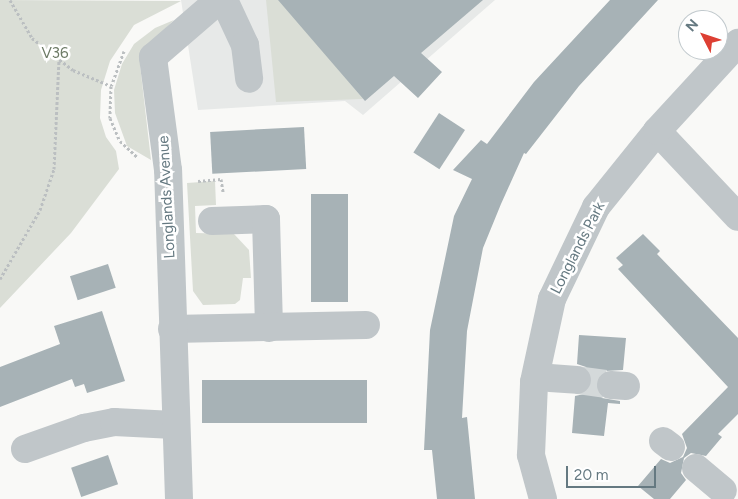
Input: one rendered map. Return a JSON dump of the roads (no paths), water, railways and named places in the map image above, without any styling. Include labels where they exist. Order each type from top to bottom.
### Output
[{"type":"street","name":"Longlands Avenue","points":[[179,499],[174,425],[168,170],[153,57],[220,0]]},
{"type":"street","points":[[224,0],[245,46],[249,79]]},
{"type":"street","name":"Longlands Park","points":[[543,499],[531,455],[534,382],[552,299],[596,207],[657,131],[738,43]]},
{"type":"street","points":[[657,131],[738,217]]},
{"type":"street","points":[[212,221],[266,219],[269,328]]},
{"type":"street","points":[[172,329],[366,325]]},
{"type":"street","points":[[550,378],[577,380]]},
{"type":"street","points":[[25,449],[84,428],[114,422],[174,425]]},
{"type":"street","points":[[696,468],[732,495]]},
{"type":"tunnel","points":[[577,380],[611,385]]},
{"type":"park label","name":"V36","points":[[55,54]]}]
